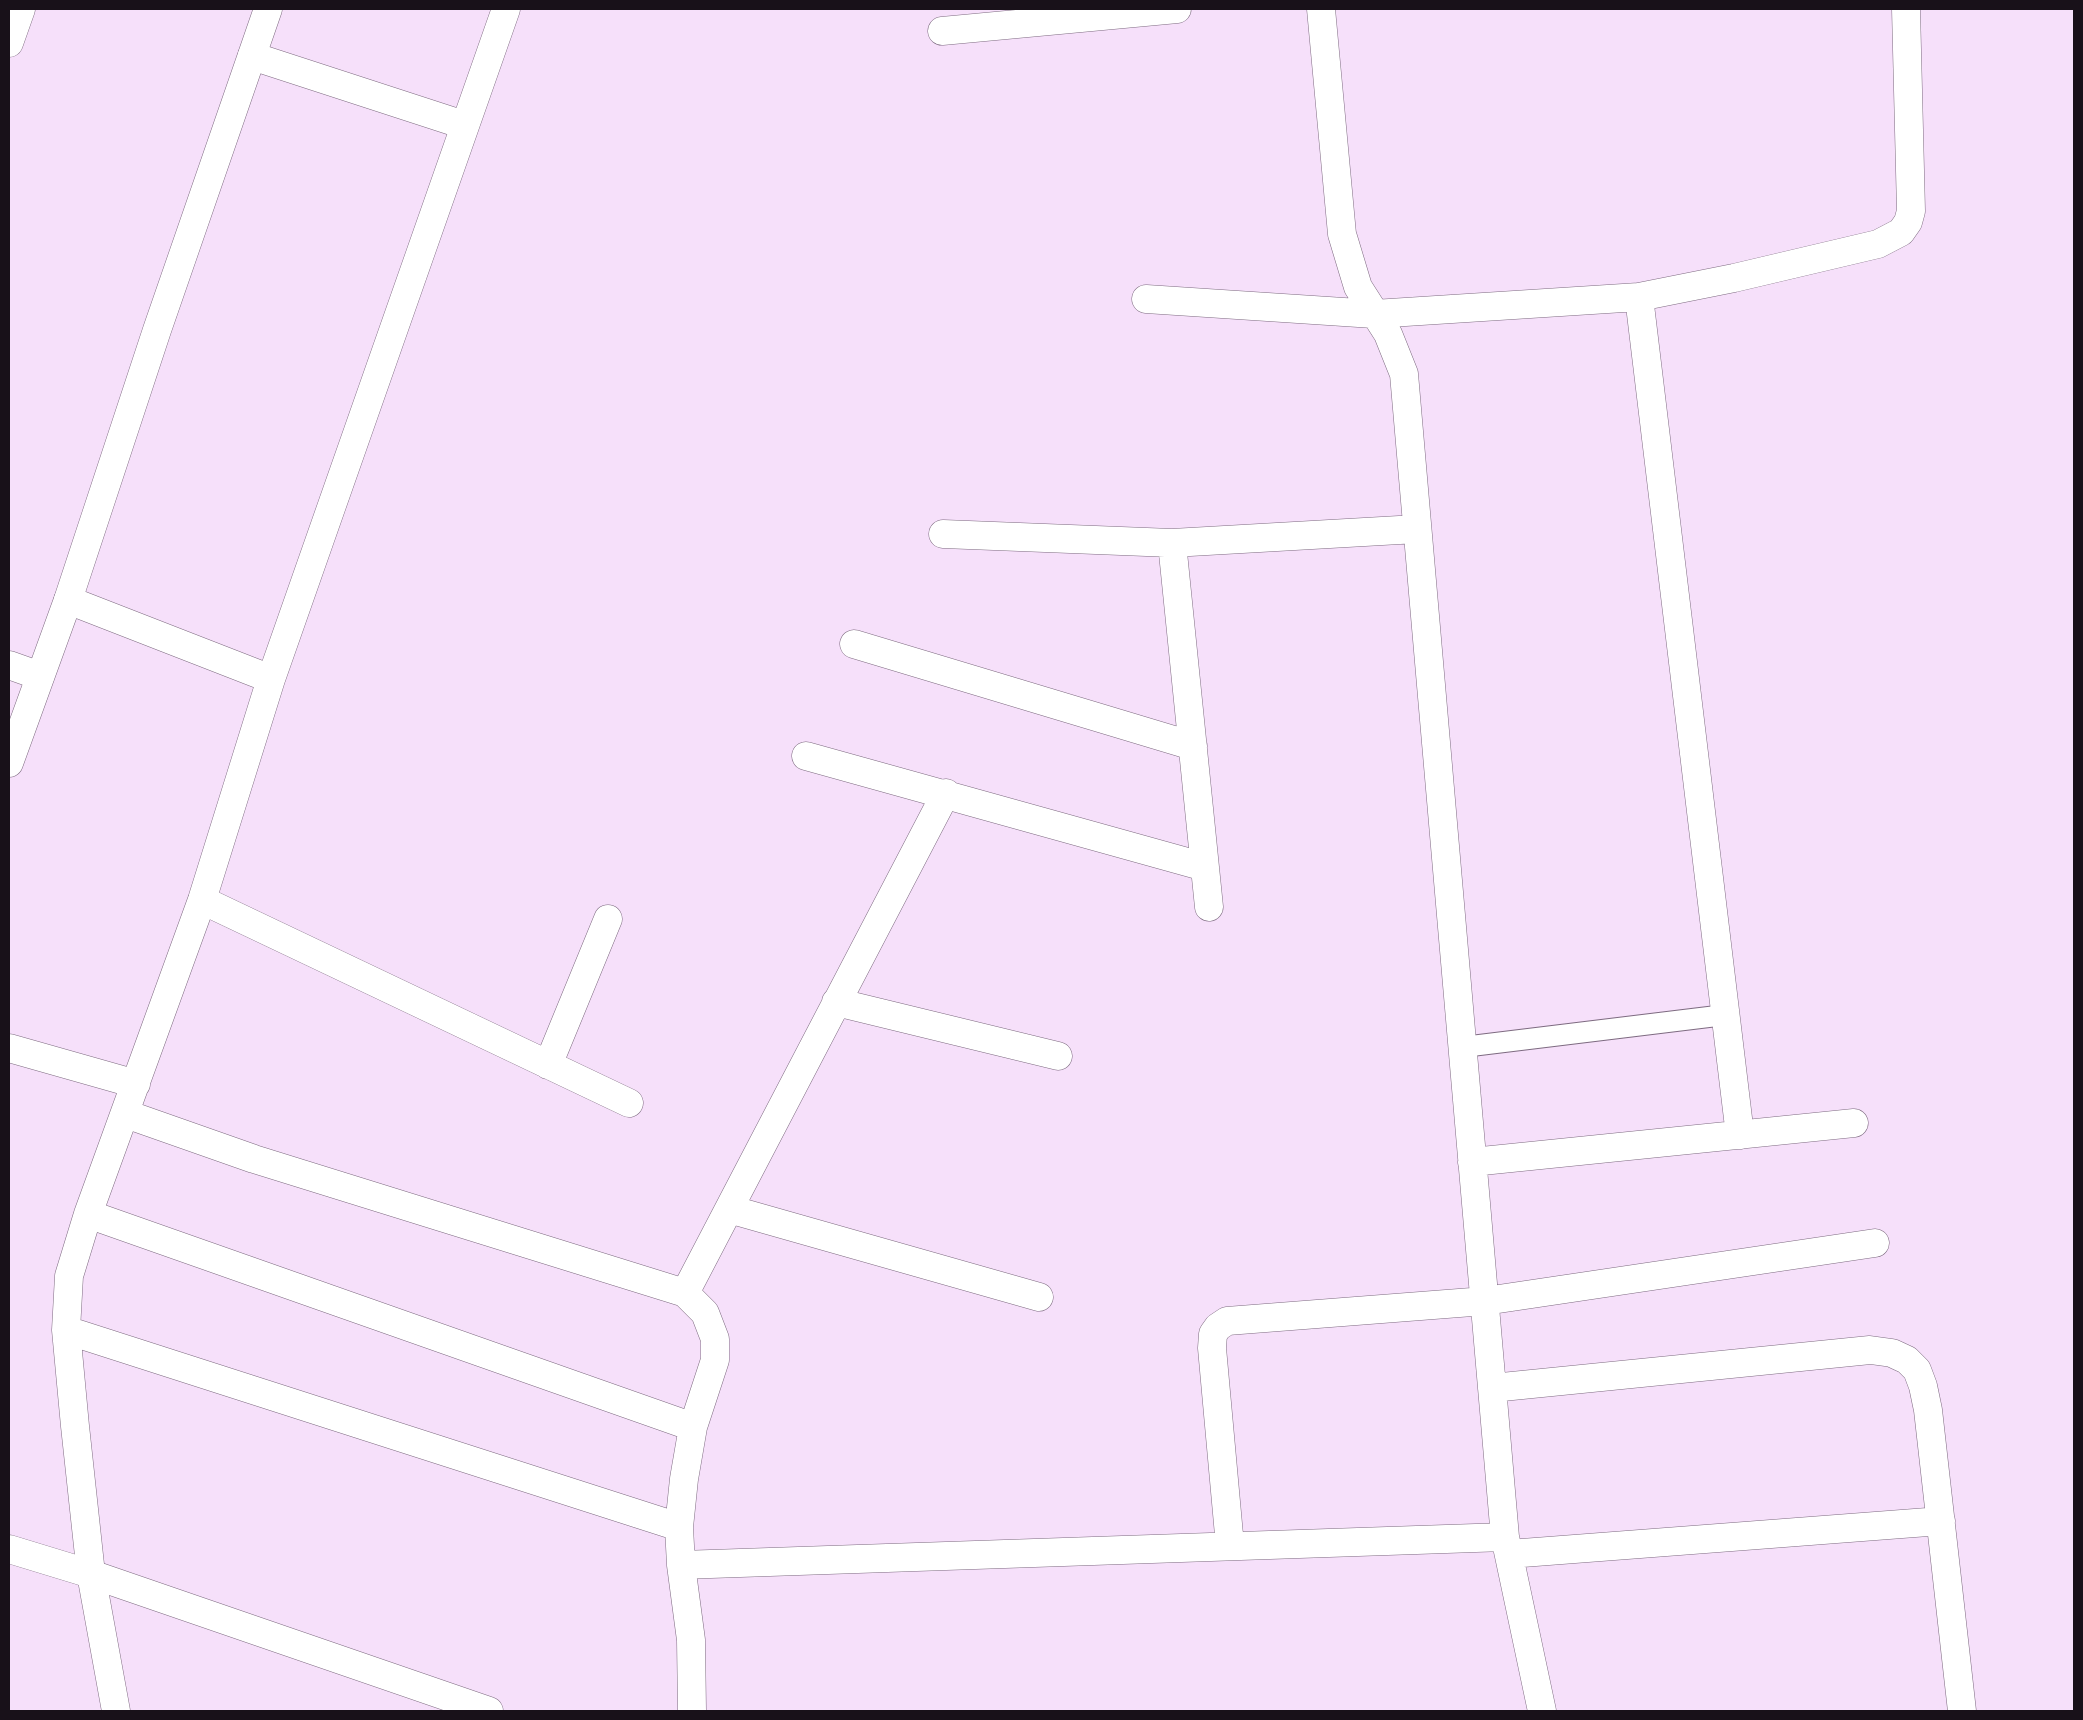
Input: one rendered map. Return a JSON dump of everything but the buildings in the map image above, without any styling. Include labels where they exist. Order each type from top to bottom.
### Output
[{"type":"street","points":[[9,43],[21,9]]},
{"type":"street","points":[[9,763],[68,600],[157,330],[268,9]]},
{"type":"street","points":[[116,1711],[92,1574],[66,1330],[69,1276],[88,1214],[126,1114],[202,900],[271,679],[506,9]]},
{"type":"street","points":[[942,31],[1177,9]]},
{"type":"street","points":[[1321,9],[1342,234],[1358,287],[1388,334],[1404,374],[1507,1545],[1542,1711]]},
{"type":"street","points":[[1146,299],[1374,314],[1639,297],[1734,278],[1878,244],[1901,232],[1908,222],[1912,195],[1906,9]]},
{"type":"street","points":[[252,56],[464,125]]},
{"type":"street","points":[[1639,297],[1740,1135]]},
{"type":"street","points":[[943,534],[1172,543],[1417,529]]},
{"type":"street","points":[[1172,543],[1209,907]]},
{"type":"street","points":[[68,600],[271,679]]},
{"type":"street","points":[[854,644],[1193,746]]},
{"type":"street","points":[[9,665],[40,676]]},
{"type":"street","points":[[806,756],[946,793],[1205,867]]},
{"type":"street","points":[[685,1293],[946,793]]},
{"type":"street","points":[[202,900],[629,1103]]},
{"type":"street","points":[[548,1064],[608,919]]},
{"type":"street","points":[[836,1002],[1058,1056]]},
{"type":"street","points":[[9,1048],[136,1084]]},
{"type":"street","points":[[126,1114],[254,1159],[685,1293],[705,1312],[715,1339],[714,1360],[693,1427],[684,1479],[679,1528],[681,1566],[691,1640],[692,1711]]},
{"type":"street","points":[[1472,1162],[1854,1123]]},
{"type":"street","points":[[729,1209],[1039,1297]]},
{"type":"street","points":[[88,1214],[693,1427]]},
{"type":"street","points":[[1230,1546],[1212,1348],[1214,1334],[1218,1327],[1227,1321],[1485,1301],[1875,1243]]},
{"type":"street","points":[[66,1330],[679,1528]]},
{"type":"street","points":[[1492,1388],[1870,1350],[1892,1353],[1908,1360],[1917,1370],[1923,1386],[1928,1410],[1961,1707]]},
{"type":"street","points":[[681,1566],[1230,1546],[1507,1545],[1941,1521]]},
{"type":"street","points":[[9,1549],[92,1574],[489,1711]]},
{"type":"lane","points":[[1463,1047],[1725,1015]]}]
